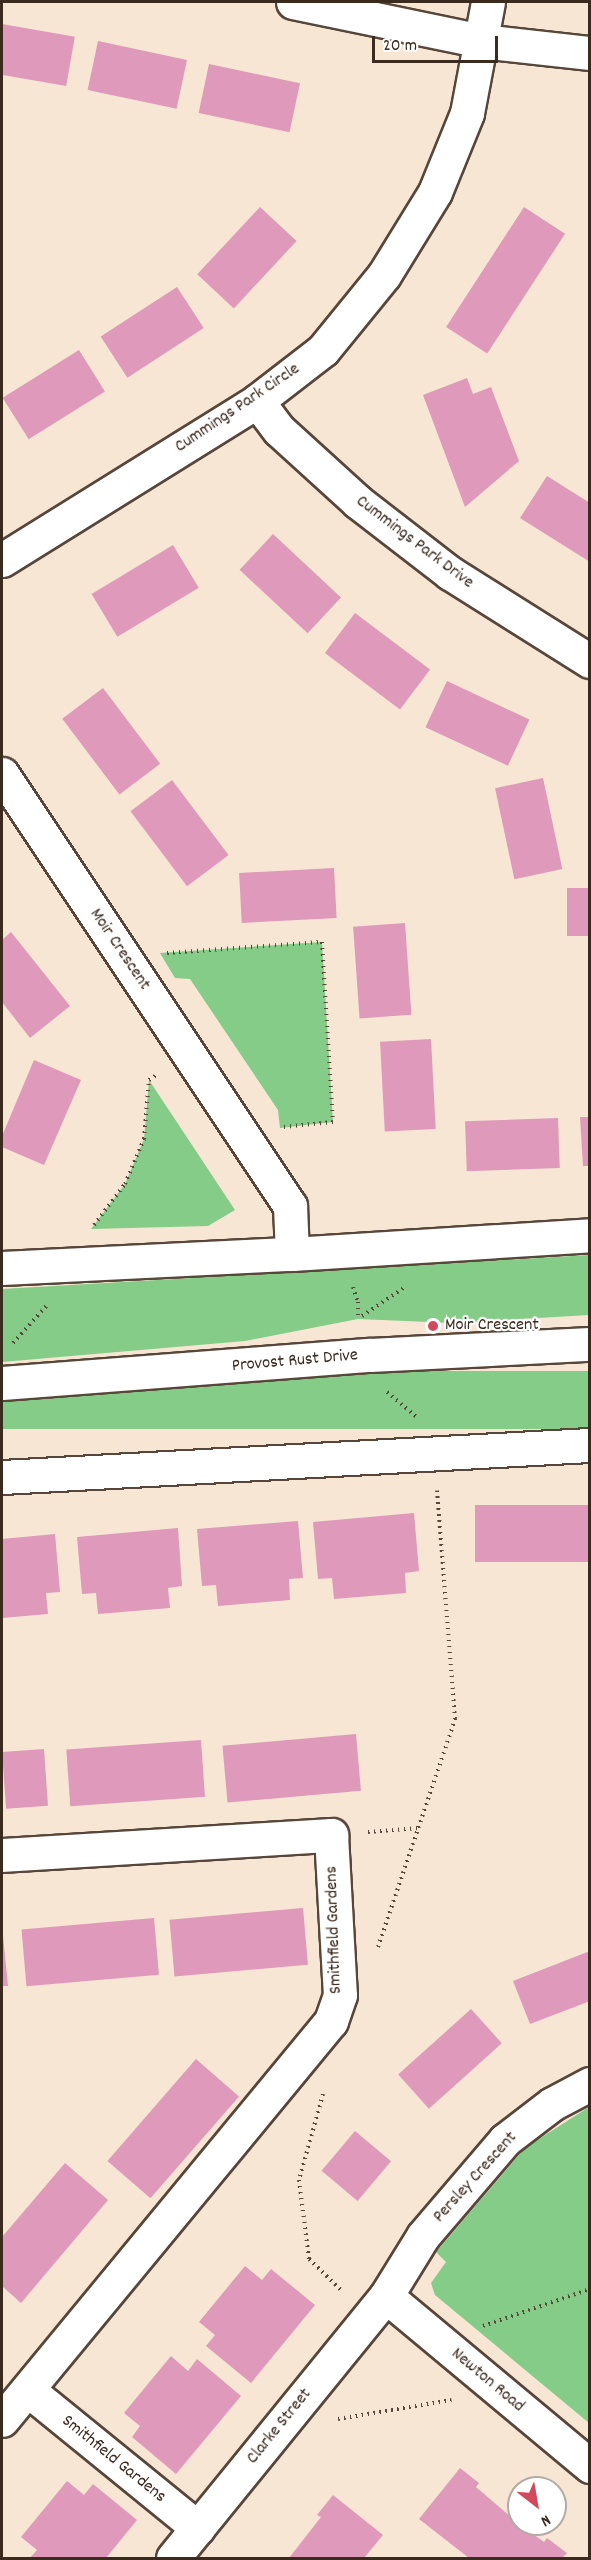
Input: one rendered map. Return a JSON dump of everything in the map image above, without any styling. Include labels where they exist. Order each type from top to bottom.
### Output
[{"type":"street","points":[[293,2],[481,41],[590,53]]},
{"type":"street","name":"Cummings Park Circle","points":[[2,560],[257,401],[323,350],[390,266],[435,192],[467,113],[488,2]]},
{"type":"street","name":"Cummings Park Drive","points":[[257,401],[279,430],[358,502],[450,573],[590,661]]},
{"type":"street","name":"Moir Crescent","points":[[2,774],[290,1206],[292,1254]]},
{"type":"street","points":[[2,1268],[292,1254],[590,1235]]},
{"type":"street","name":"Provost Rust Drive","points":[[2,1383],[370,1355],[590,1344]]},
{"type":"street","points":[[2,1478],[590,1445]]},
{"type":"street","points":[[2,1855],[331,1835]]},
{"type":"street","name":"Smithfield Gardens","points":[[2,2420],[331,2021],[340,1995],[331,1835]]},
{"type":"street","name":"Persley Crescent","points":[[377,2306],[423,2236],[505,2140],[552,2104],[590,2084]]},
{"type":"street","name":"Newton Road","points":[[377,2306],[454,2354],[590,2466]]},
{"type":"street","name":"Clarke Street","points":[[173,2559],[377,2306]]},
{"type":"street","name":"Smithfield Gardens","points":[[28,2390],[198,2528]]},
{"type":"path","points":[[122,956],[322,942],[333,1122],[241,1131]]},
{"type":"path","points":[[9,1348],[84,1263],[91,1229],[125,1184],[144,1139],[149,1080],[189,1054]]},
{"type":"path","points":[[374,1956],[455,1719],[432,1429],[375,1383],[370,1355],[358,1319],[406,1286]]},
{"type":"path","points":[[331,1835],[418,1828]]},
{"type":"path","points":[[326,2082],[299,2180],[309,2259],[377,2306]]},
{"type":"path","points":[[454,2354],[476,2328],[590,2289]]},
{"type":"path","points":[[279,2428],[500,2392]]},
{"type":"green space","points":[[322,942],[333,1122],[280,1128],[278,1110],[190,979],[175,978],[160,953]]},
{"type":"green space","points":[[149,1080],[235,1210],[208,1226],[91,1229],[125,1184],[144,1139]]},
{"type":"green space","points":[[589,1255],[589,1315],[453,1323],[358,1319],[245,1341],[2,1362],[2,1289]]},
{"type":"green space","points":[[2,1371],[589,1371],[589,1429],[2,1429]]},
{"type":"green space","points":[[589,2107],[589,2423],[435,2295],[431,2283],[446,2262],[436,2252],[525,2148]]},
{"type":"building","points":[[2,24],[75,37],[66,86],[2,75]]},
{"type":"building","points":[[98,41],[187,60],[177,109],[88,90]]},
{"type":"building","points":[[209,64],[300,83],[290,132],[199,113]]},
{"type":"building","points":[[260,207],[297,241],[234,308],[197,274]]},
{"type":"building","points":[[524,207],[565,234],[487,354],[446,327]]},
{"type":"building","points":[[177,287],[204,328],[127,378],[101,337]]},
{"type":"building","points":[[79,350],[105,392],[29,439],[3,398]]},
{"type":"building","points":[[467,378],[473,394],[491,387],[519,461],[465,507],[423,395]]},
{"type":"building","points":[[547,476],[590,503],[590,562],[520,518]]},
{"type":"building","points":[[273,534],[341,597],[308,633],[240,570]]},
{"type":"building","points":[[173,545],[199,588],[117,637],[92,594]]},
{"type":"building","points":[[355,613],[430,670],[400,710],[325,653]]},
{"type":"building","points":[[447,681],[529,719],[508,766],[425,727]]},
{"type":"building","points":[[103,688],[160,764],[119,795],[62,719]]},
{"type":"building","points":[[543,778],[562,869],[514,879],[495,788]]},
{"type":"building","points":[[172,780],[229,855],[187,886],[130,811]]},
{"type":"building","points":[[334,868],[337,918],[242,923],[239,873]]},
{"type":"building","points":[[567,888],[590,888],[590,936],[567,936]]},
{"type":"building","points":[[405,923],[411,1015],[360,1018],[353,927]]},
{"type":"building","points":[[11,932],[70,1006],[30,1038],[2,1002],[2,940]]},
{"type":"building","points":[[431,1039],[436,1129],[385,1132],[380,1042]]},
{"type":"building","points":[[34,1060],[81,1080],[44,1165],[2,1147],[2,1136]]},
{"type":"building","points":[[580,1117],[590,1117],[590,1166],[583,1166]]},
{"type":"building","points":[[558,1118],[560,1168],[467,1171],[465,1121]]},
{"type":"building","points":[[475,1505],[590,1505],[590,1562],[475,1562]]},
{"type":"building","points":[[414,1513],[419,1571],[405,1573],[406,1593],[334,1599],[332,1578],[318,1579],[313,1522]]},
{"type":"building","points":[[298,1521],[303,1578],[289,1579],[290,1600],[218,1606],[216,1585],[202,1586],[197,1529]]},
{"type":"building","points":[[178,1528],[182,1586],[168,1588],[170,1608],[98,1614],[96,1593],[82,1594],[77,1537]]},
{"type":"building","points":[[55,1534],[60,1592],[46,1593],[48,1614],[2,1618],[2,1539]]},
{"type":"building","points":[[356,1734],[361,1791],[227,1802],[223,1746]]},
{"type":"building","points":[[201,1740],[205,1797],[70,1806],[66,1749]]},
{"type":"building","points":[[44,1749],[48,1806],[6,1809],[2,1752]]},
{"type":"building","points":[[303,1908],[308,1965],[174,1976],[170,1920]]},
{"type":"building","points":[[154,1918],[159,1975],[26,1986],[22,1930]]},
{"type":"building","points":[[2,1926],[8,1986],[2,1986]]},
{"type":"building","points":[[590,1951],[590,2001],[530,2024],[513,1981]]},
{"type":"building","points":[[471,2009],[502,2043],[429,2109],[398,2075]]},
{"type":"building","points":[[196,2059],[239,2096],[150,2198],[107,2161]]},
{"type":"building","points":[[355,2131],[391,2161],[358,2201],[322,2171]]},
{"type":"building","points":[[65,2163],[108,2200],[21,2303],[2,2286],[2,2237]]},
{"type":"building","points":[[245,2266],[262,2280],[271,2269],[315,2305],[251,2383],[206,2346],[215,2335],[199,2322]]},
{"type":"building","points":[[171,2356],[188,2371],[197,2359],[241,2396],[176,2474],[132,2437],[140,2426],[124,2413]]},
{"type":"building","points":[[460,2468],[479,2483],[476,2487],[507,2514],[507,2536],[536,2536],[544,2542],[547,2538],[567,2553],[562,2558],[469,2558],[419,2519]]},
{"type":"building","points":[[67,2481],[84,2495],[93,2484],[137,2520],[106,2558],[30,2558],[37,2550],[21,2537]]},
{"type":"building","points":[[333,2495],[383,2535],[364,2558],[289,2558],[321,2517],[317,2515]]},
{"type":"place","name":"Moir Crescent","points":[[433,1326]]}]
